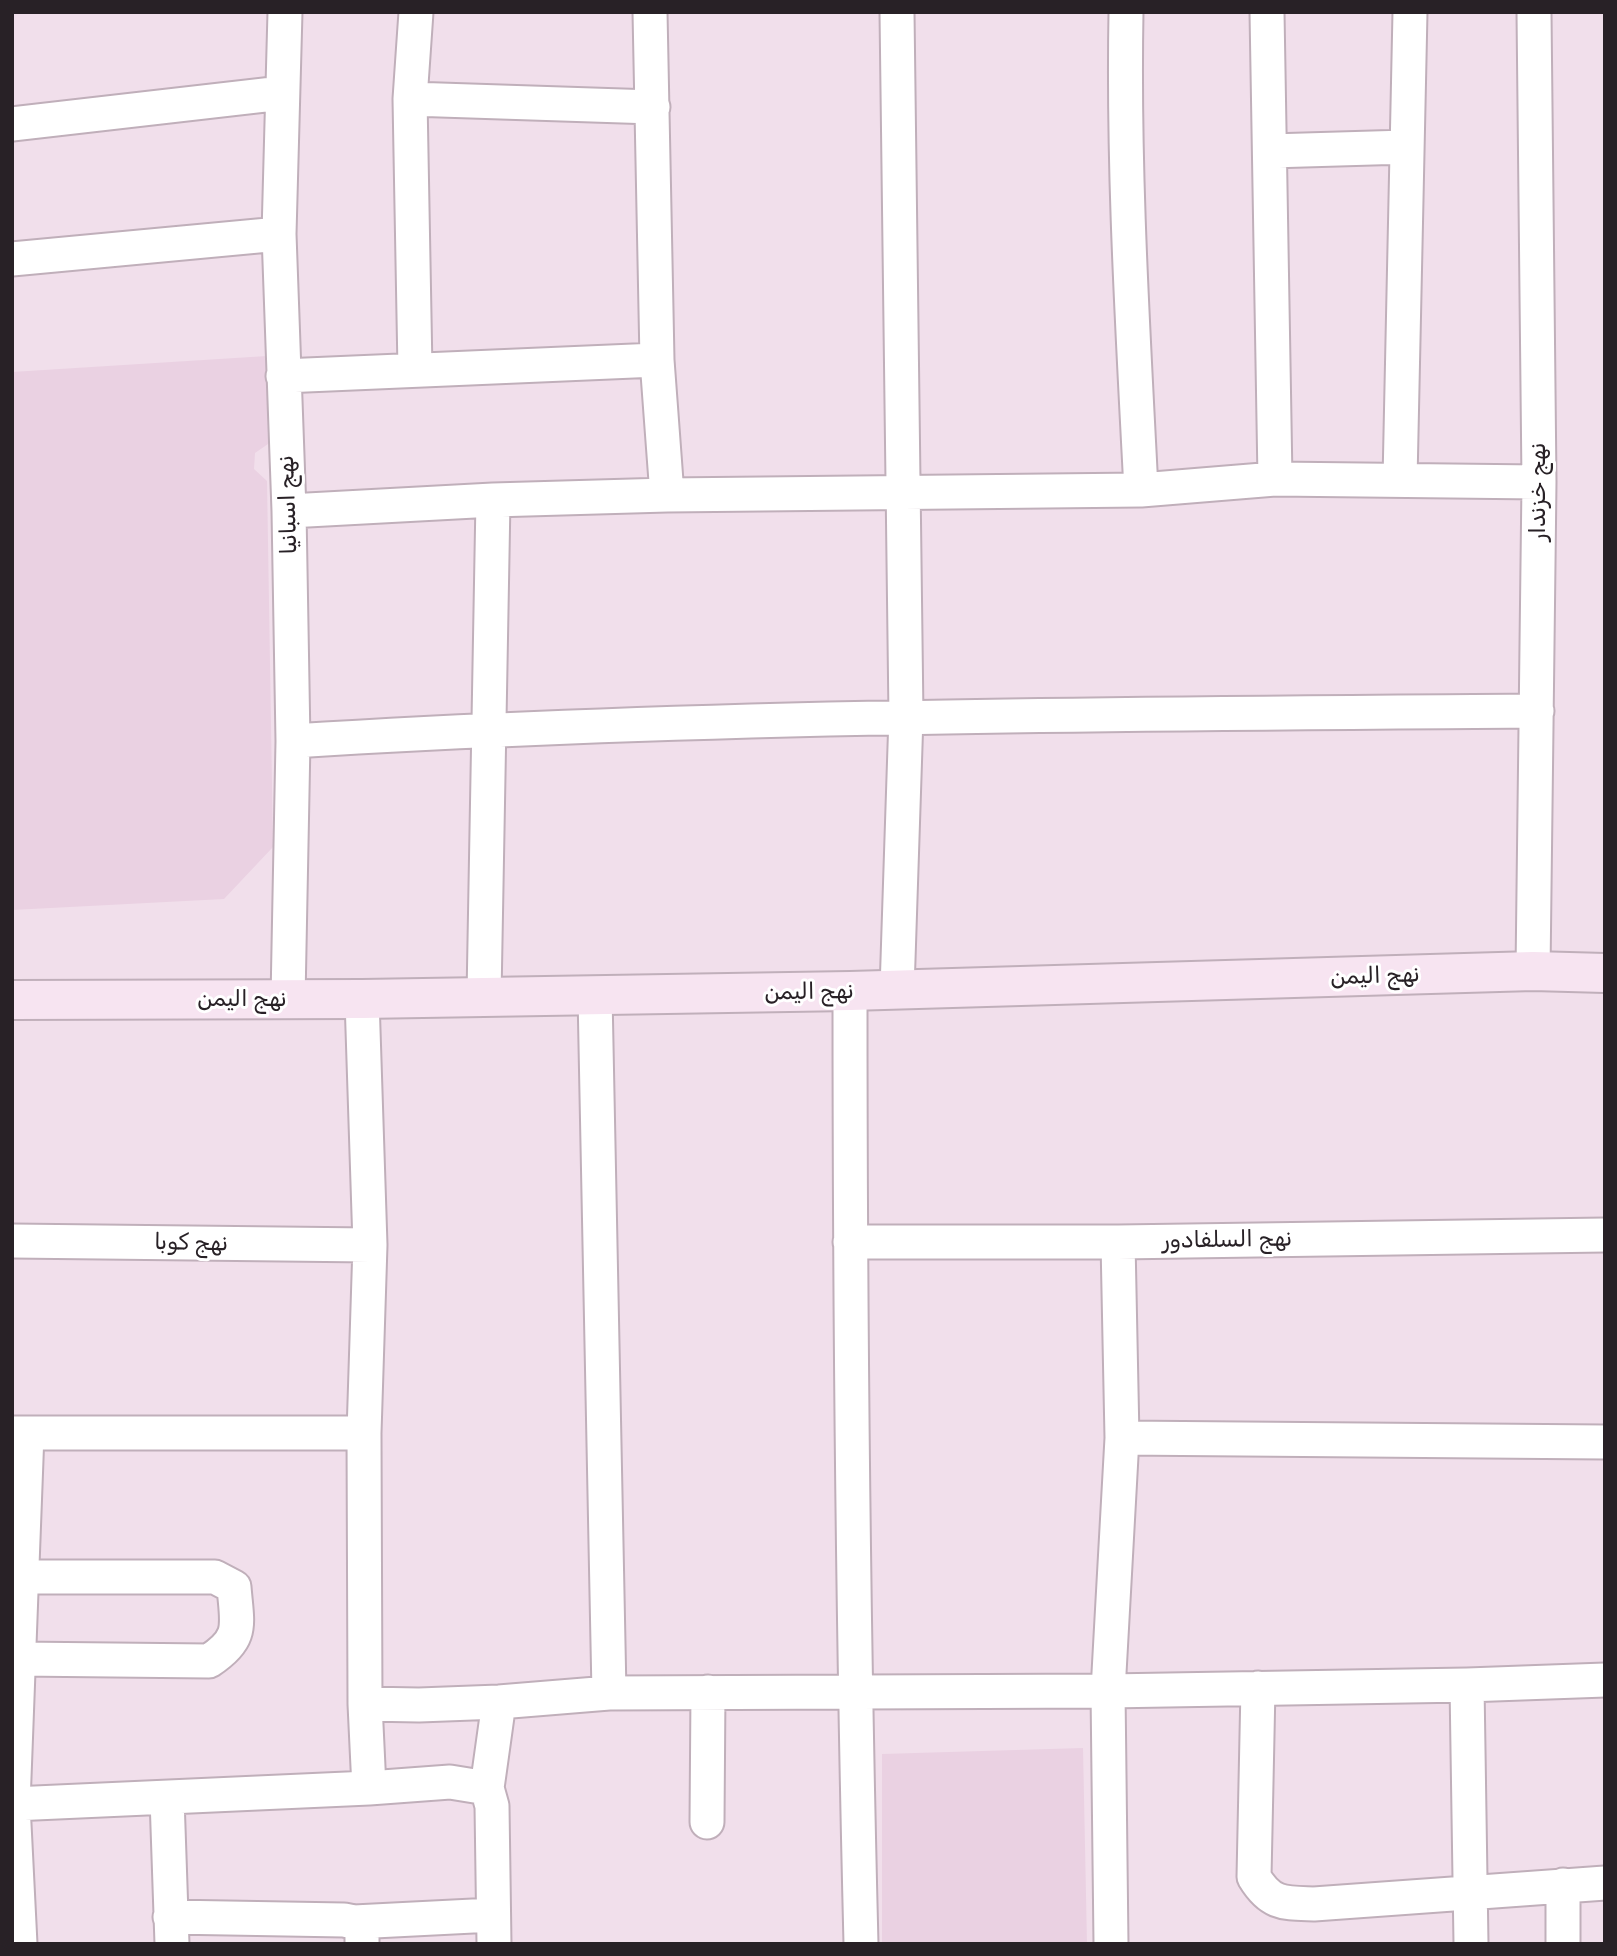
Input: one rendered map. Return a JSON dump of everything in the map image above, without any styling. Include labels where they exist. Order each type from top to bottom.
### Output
[{"type":"main road","name":"نهج اليمن","points":[[12,1000],[362,999],[850,991],[1533,971],[1605,973]]},
{"type":"street","name":"نهج اسبانيا","points":[[285,12],[279,234],[289,512],[293,741],[288,999]]},
{"type":"street","points":[[415,370],[410,99],[416,12]]},
{"type":"street","points":[[650,12],[657,360],[667,495]]},
{"type":"street","points":[[897,12],[906,716],[897,990]]},
{"type":"street","points":[[1126,12],[1124,87],[1141,490]]},
{"type":"street","points":[[1267,12],[1275,479]]},
{"type":"street","points":[[1401,480],[1410,12]]},
{"type":"street","name":"نهج خزندار","points":[[1533,971],[1539,482],[1534,12]]},
{"type":"street","points":[[12,124],[282,93]]},
{"type":"street","points":[[410,99],[653,107]]},
{"type":"street","points":[[1270,151],[1407,147]]},
{"type":"street","points":[[12,259],[279,234]]},
{"type":"street","points":[[283,376],[657,360]]},
{"type":"street","points":[[289,512],[493,500],[667,495],[1141,490],[1275,479],[1539,482]]},
{"type":"street","points":[[484,996],[493,500]]},
{"type":"street","points":[[293,741],[488,729],[906,716],[1537,711]]},
{"type":"street","points":[[850,991],[855,1692],[861,1944]]},
{"type":"street","points":[[595,995],[609,1693]]},
{"type":"street","points":[[362,999],[370,1245],[364,1433],[365,1704],[369,1788]]},
{"type":"street","name":"نهج السلفادور","points":[[850,1242],[1605,1235]]},
{"type":"street","name":"نهج كوبا","points":[[12,1241],[370,1245]]},
{"type":"street","points":[[1111,1944],[1108,1690],[1122,1438],[1118,1241]]},
{"type":"street","points":[[20,1944],[13,1804],[21,1577],[19,1433],[364,1433]]},
{"type":"street","points":[[1122,1438],[1605,1442]]},
{"type":"street","points":[[16,1677],[209,1661],[225,1651],[237,1632],[234,1587],[215,1577],[21,1577]]},
{"type":"street","points":[[365,1704],[499,1702],[609,1693],[1258,1688],[1467,1685],[1605,1679]]},
{"type":"street","points":[[1467,1685],[1471,1944]]},
{"type":"street","points":[[1258,1688],[1254,1877],[1264,1893],[1284,1903],[1314,1904],[1605,1882]]},
{"type":"street","points":[[708,1692],[708,1822]]},
{"type":"street","points":[[167,1798],[172,1931],[344,1920],[358,1933],[493,1929],[492,1806],[487,1788],[499,1702]]},
{"type":"street","points":[[13,1804],[450,1782],[487,1788]]},
{"type":"street","points":[[1563,1885],[1563,1944]]},
{"type":"shaded area","points":[[267,356],[268,444],[255,453],[254,469],[267,481],[273,847],[224,899],[12,910],[12,372]]},
{"type":"shaded area","points":[[1083,1748],[1087,1944],[882,1944],[882,1754]]}]
